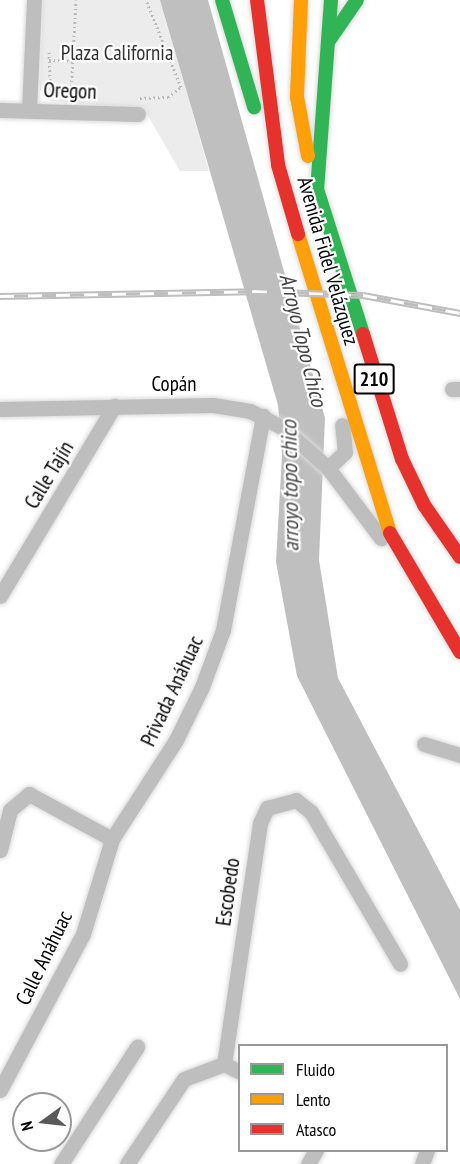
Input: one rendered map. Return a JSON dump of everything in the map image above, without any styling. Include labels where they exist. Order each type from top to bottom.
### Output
[{"type":"highway","points":[[222,0],[258,125],[278,165]]},
{"type":"highway","name":"Avenida Fidel Velázquez","points":[[257,0],[278,165],[377,499],[444,631],[460,652]]},
{"type":"highway","points":[[301,0],[296,68],[301,128],[317,189]]},
{"type":"highway","name":"Avenida Fidel Velázquez","points":[[331,0],[317,189],[402,459],[424,505],[460,557]]},
{"type":"highway","points":[[327,44],[357,0]]},
{"type":"street","points":[[29,110],[34,0]]},
{"type":"street","name":"Oregon","points":[[0,110],[138,114]]},
{"type":"street","points":[[324,465],[345,452],[326,330]]},
{"type":"street","name":"Copán","points":[[0,409],[213,405],[263,416],[282,426],[324,465],[368,514],[412,599],[444,631]]},
{"type":"street","name":"Calle Tajín","points":[[0,596],[114,406]]},
{"type":"street","name":"Privada Anáhuac","points":[[112,839],[176,740],[202,687],[223,630],[263,416]]},
{"type":"street","points":[[424,744],[460,755]]},
{"type":"street","points":[[0,850],[10,810],[29,794],[112,839]]},
{"type":"street","name":"Escobedo","points":[[224,1064],[260,823],[267,808],[296,800],[311,812],[400,964]]},
{"type":"street","name":"Calle Anáhuac","points":[[0,1090],[83,934],[112,839]]},
{"type":"street","points":[[61,1164],[137,1047]]},
{"type":"street","points":[[127,1164],[184,1079],[224,1064],[238,1071]]},
{"type":"path","points":[[71,95],[76,0]]},
{"type":"path","points":[[135,97],[168,97],[180,87],[146,0]]},
{"type":"path","points":[[49,40],[52,91],[82,96]]},
{"type":"path","points":[[49,60],[73,61]]},
{"type":"green space","name":"Plaza California","points":[[43,0],[161,0],[209,171],[180,171],[144,109],[50,101],[40,90]]},
{"type":"water","points":[[160,0],[208,0],[325,418],[319,560],[338,678],[460,910],[460,999],[297,676],[276,562],[282,455],[278,405]]},
{"type":"railway","points":[[0,296],[253,291],[363,295],[460,313]]},
{"type":"traffic: fast","points":[[222,0],[254,107]]},
{"type":"traffic: fast","points":[[331,0],[317,189],[363,334]]},
{"type":"traffic: fast","points":[[328,42],[357,0]]},
{"type":"traffic: slow","points":[[301,0],[297,97],[308,156]]},
{"type":"traffic: slow","points":[[298,234],[390,533]]},
{"type":"traffic: jam","points":[[257,0],[278,165],[298,234]]},
{"type":"traffic: jam","points":[[363,334],[402,459],[424,505],[460,557]]},
{"type":"traffic: jam","points":[[390,533],[460,652]]},
{"type":"water label","name":"Arroyo Topo Chico","points":[[303,340]]},
{"type":"water label","name":"arroyo topo chico","points":[[290,486]]}]
